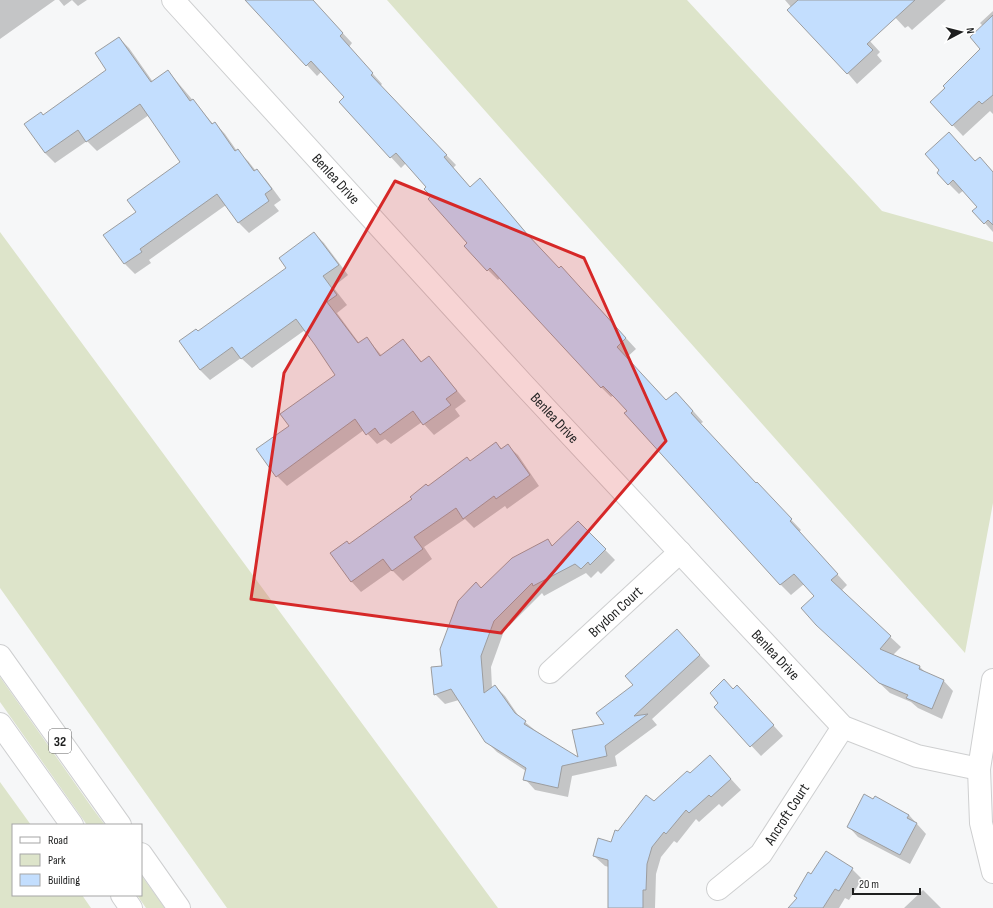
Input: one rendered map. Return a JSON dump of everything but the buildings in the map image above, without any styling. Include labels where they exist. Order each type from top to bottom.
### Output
[{"type":"street","name":"Benlea Drive","points":[[173,0],[680,552],[843,727],[917,756],[979,769]]},
{"type":"street","name":"Brydon Court","points":[[550,672],[680,552]]},
{"type":"street","name":"32","points":[[0,656],[119,824]]},
{"type":"street","points":[[993,680],[979,769],[982,823],[993,872]]},
{"type":"street","points":[[0,724],[71,824]]},
{"type":"street","name":"Ancroft Court","points":[[718,889],[761,854],[843,727]]},
{"type":"street","points":[[142,855],[179,908]]},
{"type":"street","points":[[123,896],[131,908]]},
{"type":"highlighted area","points":[[395,181],[584,258],[666,441],[501,633],[251,599],[284,373]]},
{"type":"green space","points":[[387,0],[687,0],[882,211],[993,242],[993,503],[965,653]]},
{"type":"green space","points":[[0,232],[498,908],[227,908],[0,588]]},
{"type":"green space","points":[[0,677],[104,824],[86,824],[0,702]]},
{"type":"green space","points":[[0,782],[30,824],[12,824],[12,896],[83,896],[91,908],[0,908]]},
{"type":"green space","points":[[142,876],[165,908],[146,908],[138,896],[142,896]]}]
